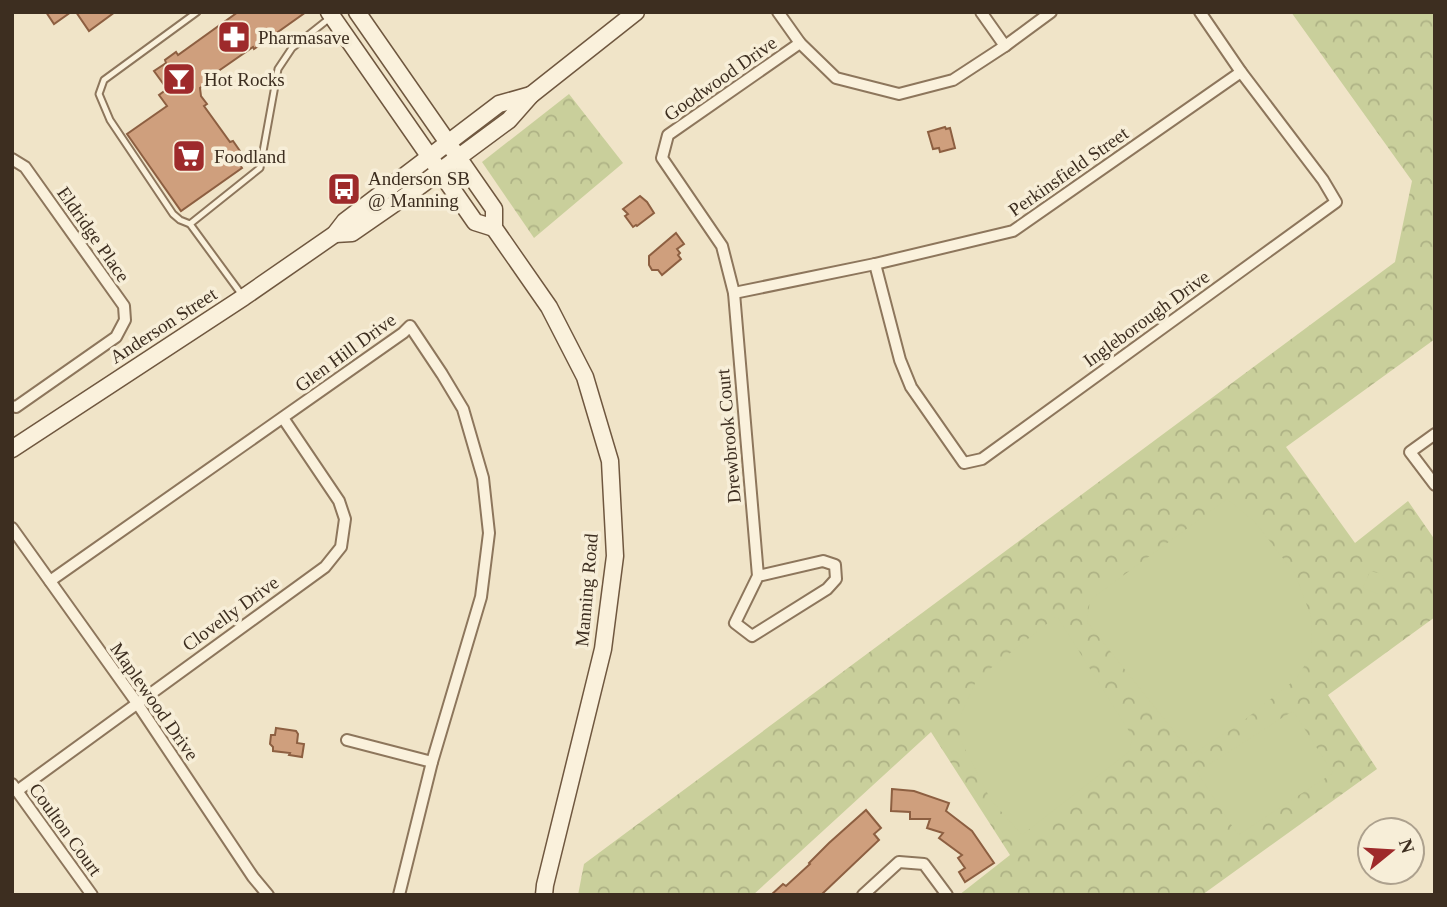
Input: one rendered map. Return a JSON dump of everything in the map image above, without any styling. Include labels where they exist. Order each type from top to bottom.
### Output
[{"type":"main road","name":"Manning Road","points":[[357,12],[494,209],[494,228],[549,307],[585,377],[610,461],[615,556],[603,649],[544,895]]},
{"type":"main road","name":"Anderson Street","points":[[335,234],[352,233],[459,157],[509,120],[531,95],[636,12]]},
{"type":"main road","name":"Manning Road","points":[[331,14],[475,222],[494,228]]},
{"type":"main road","name":"Anderson Street","points":[[12,449],[335,234],[345,221],[499,104],[531,95]]},
{"type":"street","points":[[778,12],[800,43],[836,78],[899,94],[953,80],[1051,12]]},
{"type":"street","points":[[981,12],[1005,46]]},
{"type":"street","name":"Ingleborough Drive","points":[[875,264],[900,360],[911,387],[964,463],[982,459],[1336,202],[1323,180],[1241,72],[1200,12]]},
{"type":"street","name":"Goodwood Drive","points":[[734,293],[722,246],[662,158],[668,135],[800,43]]},
{"type":"street","name":"Perkinsfield Street","points":[[734,293],[875,264],[1013,231],[1241,72]]},
{"type":"street","name":"Eldridge Place","points":[[12,159],[25,167],[124,306],[125,320],[116,337],[16,407],[12,406]]},
{"type":"street","name":"Drewbrook Court","points":[[734,293],[758,576]]},
{"type":"street","name":"Glen Hill Drive","points":[[50,581],[410,326],[463,409],[482,478],[489,533],[481,597],[432,762],[399,895]]},
{"type":"street","name":"Clovelly Drive","points":[[15,787],[137,703],[325,566],[341,547],[345,520],[339,501],[283,418]]},
{"type":"street","points":[[1435,434],[1410,452],[1435,485]]},
{"type":"street","name":"Maplewood Drive","points":[[12,528],[137,703],[253,877],[268,895]]},
{"type":"street","points":[[823,561],[835,565],[836,579],[827,589],[752,636],[734,622],[758,576],[823,561]]},
{"type":"street","points":[[347,740],[432,762]]},
{"type":"street","name":"Coulton Court","points":[[15,787],[92,895]]},
{"type":"street","points":[[863,895],[899,862],[924,864],[947,895]]},
{"type":"lane","points":[[197,12],[104,80],[99,94],[110,120],[173,214],[190,224],[244,297]]},
{"type":"lane","points":[[190,224],[261,168],[278,69],[292,48],[331,14]]},
{"type":"green space","points":[[1291,12],[1435,12],[1435,339],[1286,447],[1355,543],[1408,501],[1435,540],[1435,617],[1328,695],[1377,769],[1202,895],[959,895],[1010,855],[931,732],[753,895],[578,895],[584,864],[1395,262],[1412,181]]},
{"type":"green space","points":[[569,94],[623,163],[534,238],[482,162]]},
{"type":"green space","points":[[1227,499],[1255,522],[1295,574],[1312,619],[1311,655],[1296,679],[1237,726],[1192,754],[1087,622],[1090,600]]},
{"type":"green space","points":[[1370,571],[1382,574],[1387,585],[1378,594],[1363,588]]},
{"type":"green space","points":[[1057,616],[1132,736],[1130,751],[1022,835],[991,800],[961,741],[961,714],[977,679]]},
{"type":"green space","points":[[1293,711],[1333,773],[1238,835],[1197,772]]},
{"type":"building","points":[[46,12],[71,12],[54,24]]},
{"type":"building","points":[[76,12],[115,12],[89,31]]},
{"type":"building","points":[[238,12],[306,12],[217,72],[219,75],[200,88],[201,96],[207,104],[204,106],[230,142],[233,141],[240,151],[234,156],[242,168],[181,211],[127,134],[167,106],[159,95],[167,89],[154,71],[176,52],[178,55]]},
{"type":"building","points":[[950,128],[955,148],[940,152],[939,148],[933,149],[928,132]]},
{"type":"building","points":[[640,196],[654,213],[633,227],[623,209]]},
{"type":"building","points":[[676,233],[684,244],[677,249],[681,259],[662,275],[658,270],[652,270],[649,256]]},
{"type":"building","points":[[276,728],[296,731],[297,743],[304,744],[302,757],[273,751],[270,744],[271,735],[275,735]]},
{"type":"building","points":[[892,789],[914,791],[949,803],[946,811],[972,831],[994,863],[965,882],[959,872],[965,868],[958,858],[962,855],[939,838],[943,833],[927,828],[930,819],[910,819],[910,812],[891,811]]},
{"type":"building","points":[[866,810],[881,828],[874,834],[879,840],[821,895],[771,895],[783,884],[786,886]]},
{"type":"place","name":"Pharmasave","points":[[234,37]]},
{"type":"place","name":"Hot Rocks","points":[[179,79]]},
{"type":"place","name":"Foodland","points":[[189,156]]},
{"type":"place","name":"Anderson SB @ Manning","points":[[344,189]]}]
